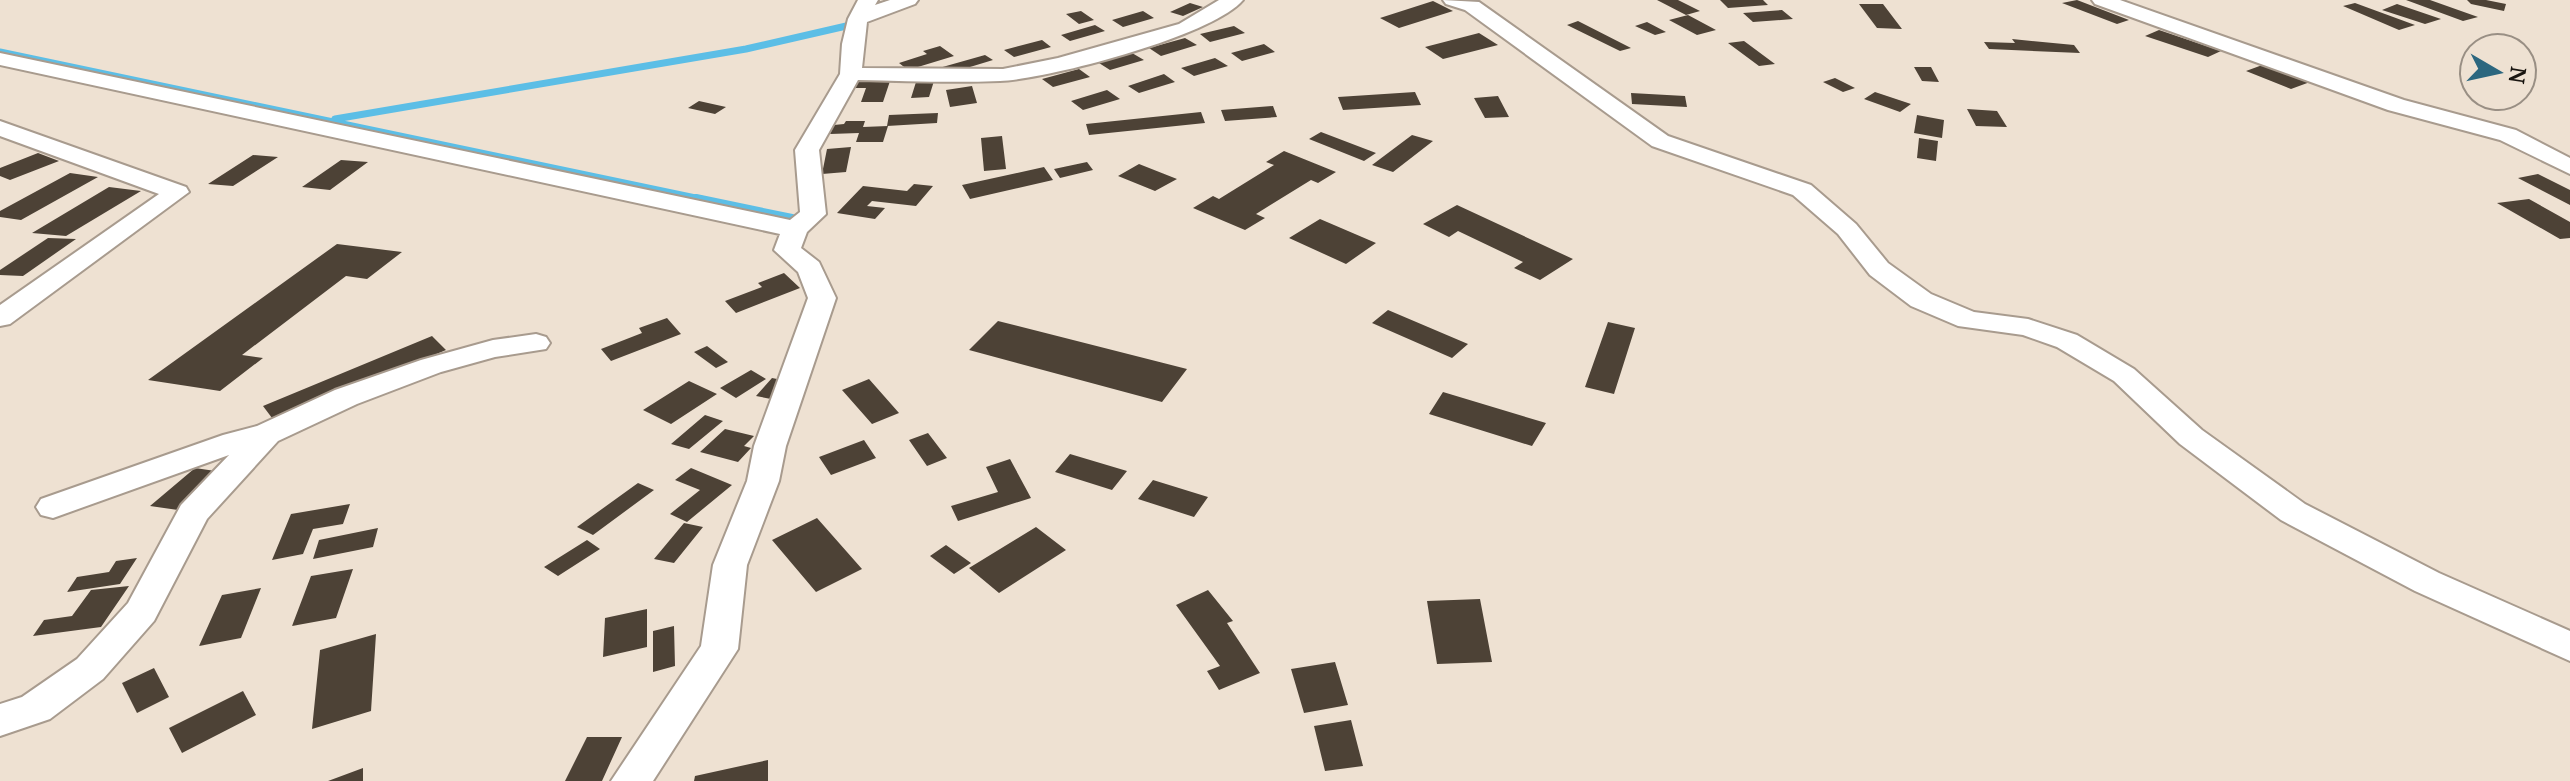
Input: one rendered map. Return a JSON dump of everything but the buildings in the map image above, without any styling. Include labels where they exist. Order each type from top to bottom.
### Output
[{"type":"street","points":[[631,781],[719,649],[730,565],[763,481],[770,446],[822,298],[810,268],[787,250],[795,229],[813,214],[807,150],[851,74],[852,44],[860,17],[908,0]]},
{"type":"street","points":[[851,74],[1003,75],[1061,64],[1186,28],[1233,0]]},
{"type":"street","points":[[1453,0],[1472,6],[1660,141],[1802,190],[1847,229],[1879,269],[1921,300],[1968,320],[2028,327],[2067,341],[2124,375],[2191,437],[2293,512],[2427,582],[2570,647]]},
{"type":"street","points":[[2102,0],[2396,105],[2508,135],[2570,167]]},
{"type":"street","points":[[0,59],[795,229]]},
{"type":"street","points":[[0,128],[177,192],[0,318]]},
{"type":"street","points":[[53,507],[234,442],[267,434],[346,397],[431,366],[493,349],[536,343]]},
{"type":"street","points":[[0,720],[36,708],[90,669],[141,612],[193,513],[267,434]]},
{"type":"waterway","points":[[335,119],[746,49],[855,24]]},
{"type":"waterway","points":[[0,52],[705,200]]},
{"type":"waterway","points":[[696,198],[792,218]]}]
